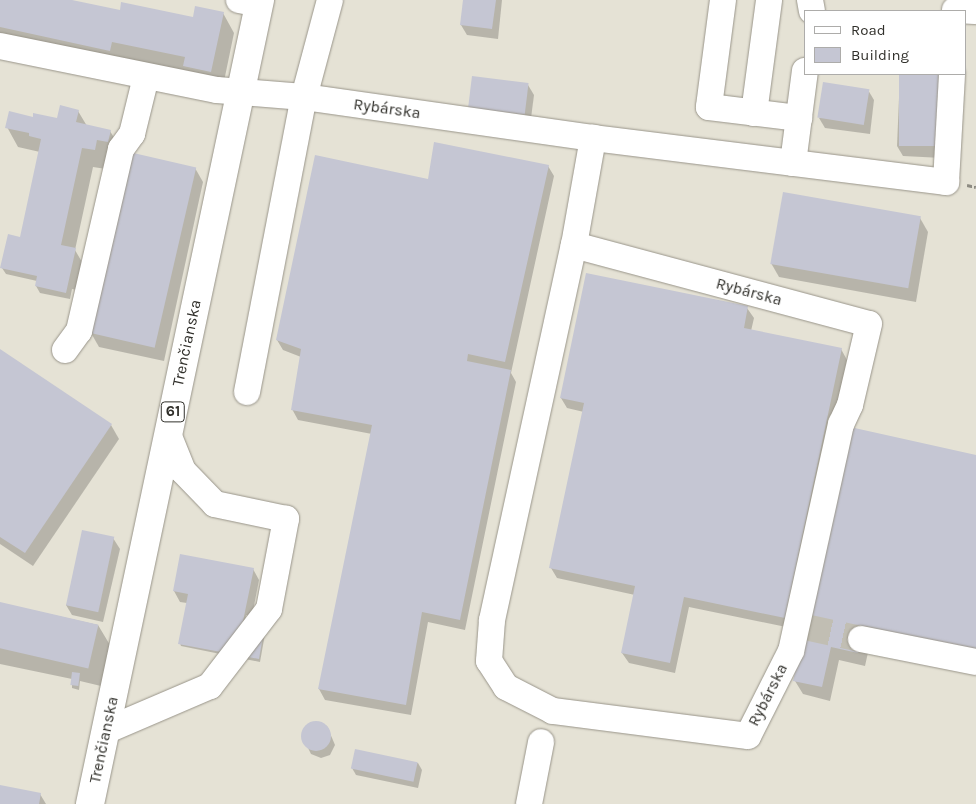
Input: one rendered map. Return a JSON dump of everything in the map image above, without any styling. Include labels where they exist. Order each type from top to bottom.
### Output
[{"type":"main road","name":"Trenčianska","points":[[90,804],[240,92],[253,1]]},
{"type":"lane","points":[[247,392],[304,98],[330,0]]},
{"type":"lane","points":[[723,0],[709,107],[799,118]]},
{"type":"lane","points":[[754,113],[769,0]]},
{"type":"lane","name":"Rybárska","points":[[0,46],[217,90],[304,98],[593,138],[946,182],[952,75]]},
{"type":"lane","points":[[793,163],[804,75]]},
{"type":"lane","points":[[65,350],[80,331],[121,149],[132,134],[146,76]]},
{"type":"lane","name":"Rybárska","points":[[574,245],[869,324],[850,405],[841,424],[801,626],[791,651],[748,736],[553,711],[506,687],[489,661],[492,620],[574,245],[593,138]]},
{"type":"lane","points":[[106,731],[210,686],[269,609],[286,519],[215,504],[183,471],[168,434]]},
{"type":"lane","points":[[861,638],[976,662]]},
{"type":"lane","points":[[528,804],[541,742]]},
{"type":"building","points":[[0,0],[72,0],[120,10],[121,2],[193,17],[195,6],[224,12],[211,72],[183,66],[185,57],[112,42],[110,51],[0,27]]},
{"type":"building","points":[[463,0],[496,0],[492,29],[460,25]]},
{"type":"building","points":[[899,75],[940,75],[940,146],[899,146]]},
{"type":"building","points":[[472,76],[529,83],[525,115],[468,108]]},
{"type":"building","points":[[823,82],[869,89],[864,125],[817,118]]},
{"type":"building","points":[[60,105],[79,110],[76,122],[111,130],[108,142],[97,140],[95,150],[82,148],[61,245],[76,248],[66,293],[35,286],[37,276],[0,268],[8,234],[20,237],[41,139],[29,136],[29,133],[5,128],[9,111],[33,117],[33,113],[57,118]]},
{"type":"building","points":[[434,142],[549,165],[505,362],[468,354],[467,361],[511,370],[460,620],[422,612],[406,705],[318,689],[372,425],[291,410],[301,349],[276,340],[315,155],[428,179]]},
{"type":"building","points":[[129,152],[196,168],[155,348],[87,332]]},
{"type":"building","points":[[783,192],[921,216],[908,288],[770,264]]},
{"type":"building","points":[[586,273],[748,306],[744,328],[842,348],[785,618],[684,597],[670,663],[621,653],[635,586],[549,568],[584,403],[560,398]]},
{"type":"building","points":[[0,349],[112,424],[25,553],[0,537]]},
{"type":"building","points":[[850,427],[976,455],[976,651],[864,626],[858,653],[831,647],[822,687],[793,681]]},
{"type":"building","points":[[82,530],[114,537],[98,612],[66,605]]},
{"type":"building","points":[[180,554],[254,568],[242,626],[264,630],[259,659],[178,644],[188,594],[173,591]]},
{"type":"building","points":[[0,602],[98,625],[88,669],[0,648]]},
{"type":"building","points":[[72,672],[80,673],[78,686],[70,685]]},
{"type":"building","points":[[316,721],[322,722],[330,730],[330,742],[322,750],[316,751],[310,750],[302,742],[301,736],[302,730],[310,722]]},
{"type":"building","points":[[355,749],[418,762],[413,782],[351,769]]},
{"type":"building","points":[[0,785],[41,793],[39,804],[0,804]]},
{"type":"tunnel","points":[[805,627],[861,639]]}]
